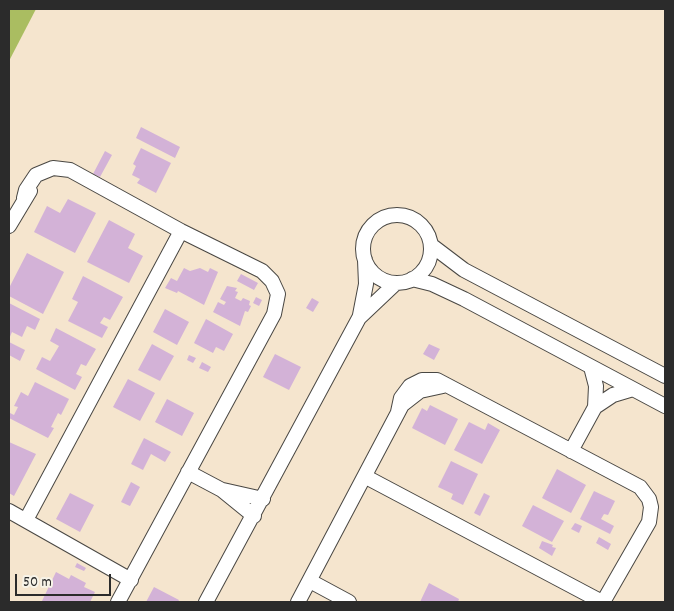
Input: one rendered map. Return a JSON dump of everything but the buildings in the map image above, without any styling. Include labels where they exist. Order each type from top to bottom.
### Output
[{"type":"street","points":[[9,226],[24,198],[36,186],[52,177],[78,174],[250,267],[267,291],[270,306],[269,322],[118,602]]},
{"type":"street","points":[[206,602],[359,318],[366,290],[364,240],[376,223],[385,217],[405,216],[415,220],[422,226],[431,245],[459,267],[665,376]]},
{"type":"street","points":[[26,520],[181,230]]},
{"type":"street","points":[[412,280],[427,265],[431,245]]},
{"type":"street","points":[[365,260],[377,276],[396,283],[412,280],[440,288],[665,406]]},
{"type":"street","points":[[359,318],[396,283]]},
{"type":"street","points":[[591,367],[596,386],[596,407]]},
{"type":"street","points":[[298,602],[366,477],[398,412],[408,400],[420,391],[434,387],[449,386],[626,481],[640,499],[644,514],[644,529],[602,602],[366,477]]},
{"type":"street","points":[[571,451],[596,407],[613,395],[633,389]]},
{"type":"street","points":[[188,472],[222,490],[254,516]]},
{"type":"street","points":[[222,490],[263,499]]},
{"type":"street","points":[[9,511],[131,580]]},
{"type":"street","points":[[310,581],[349,602]]},
{"type":"green space","points":[[9,9],[36,9],[9,61]]}]
